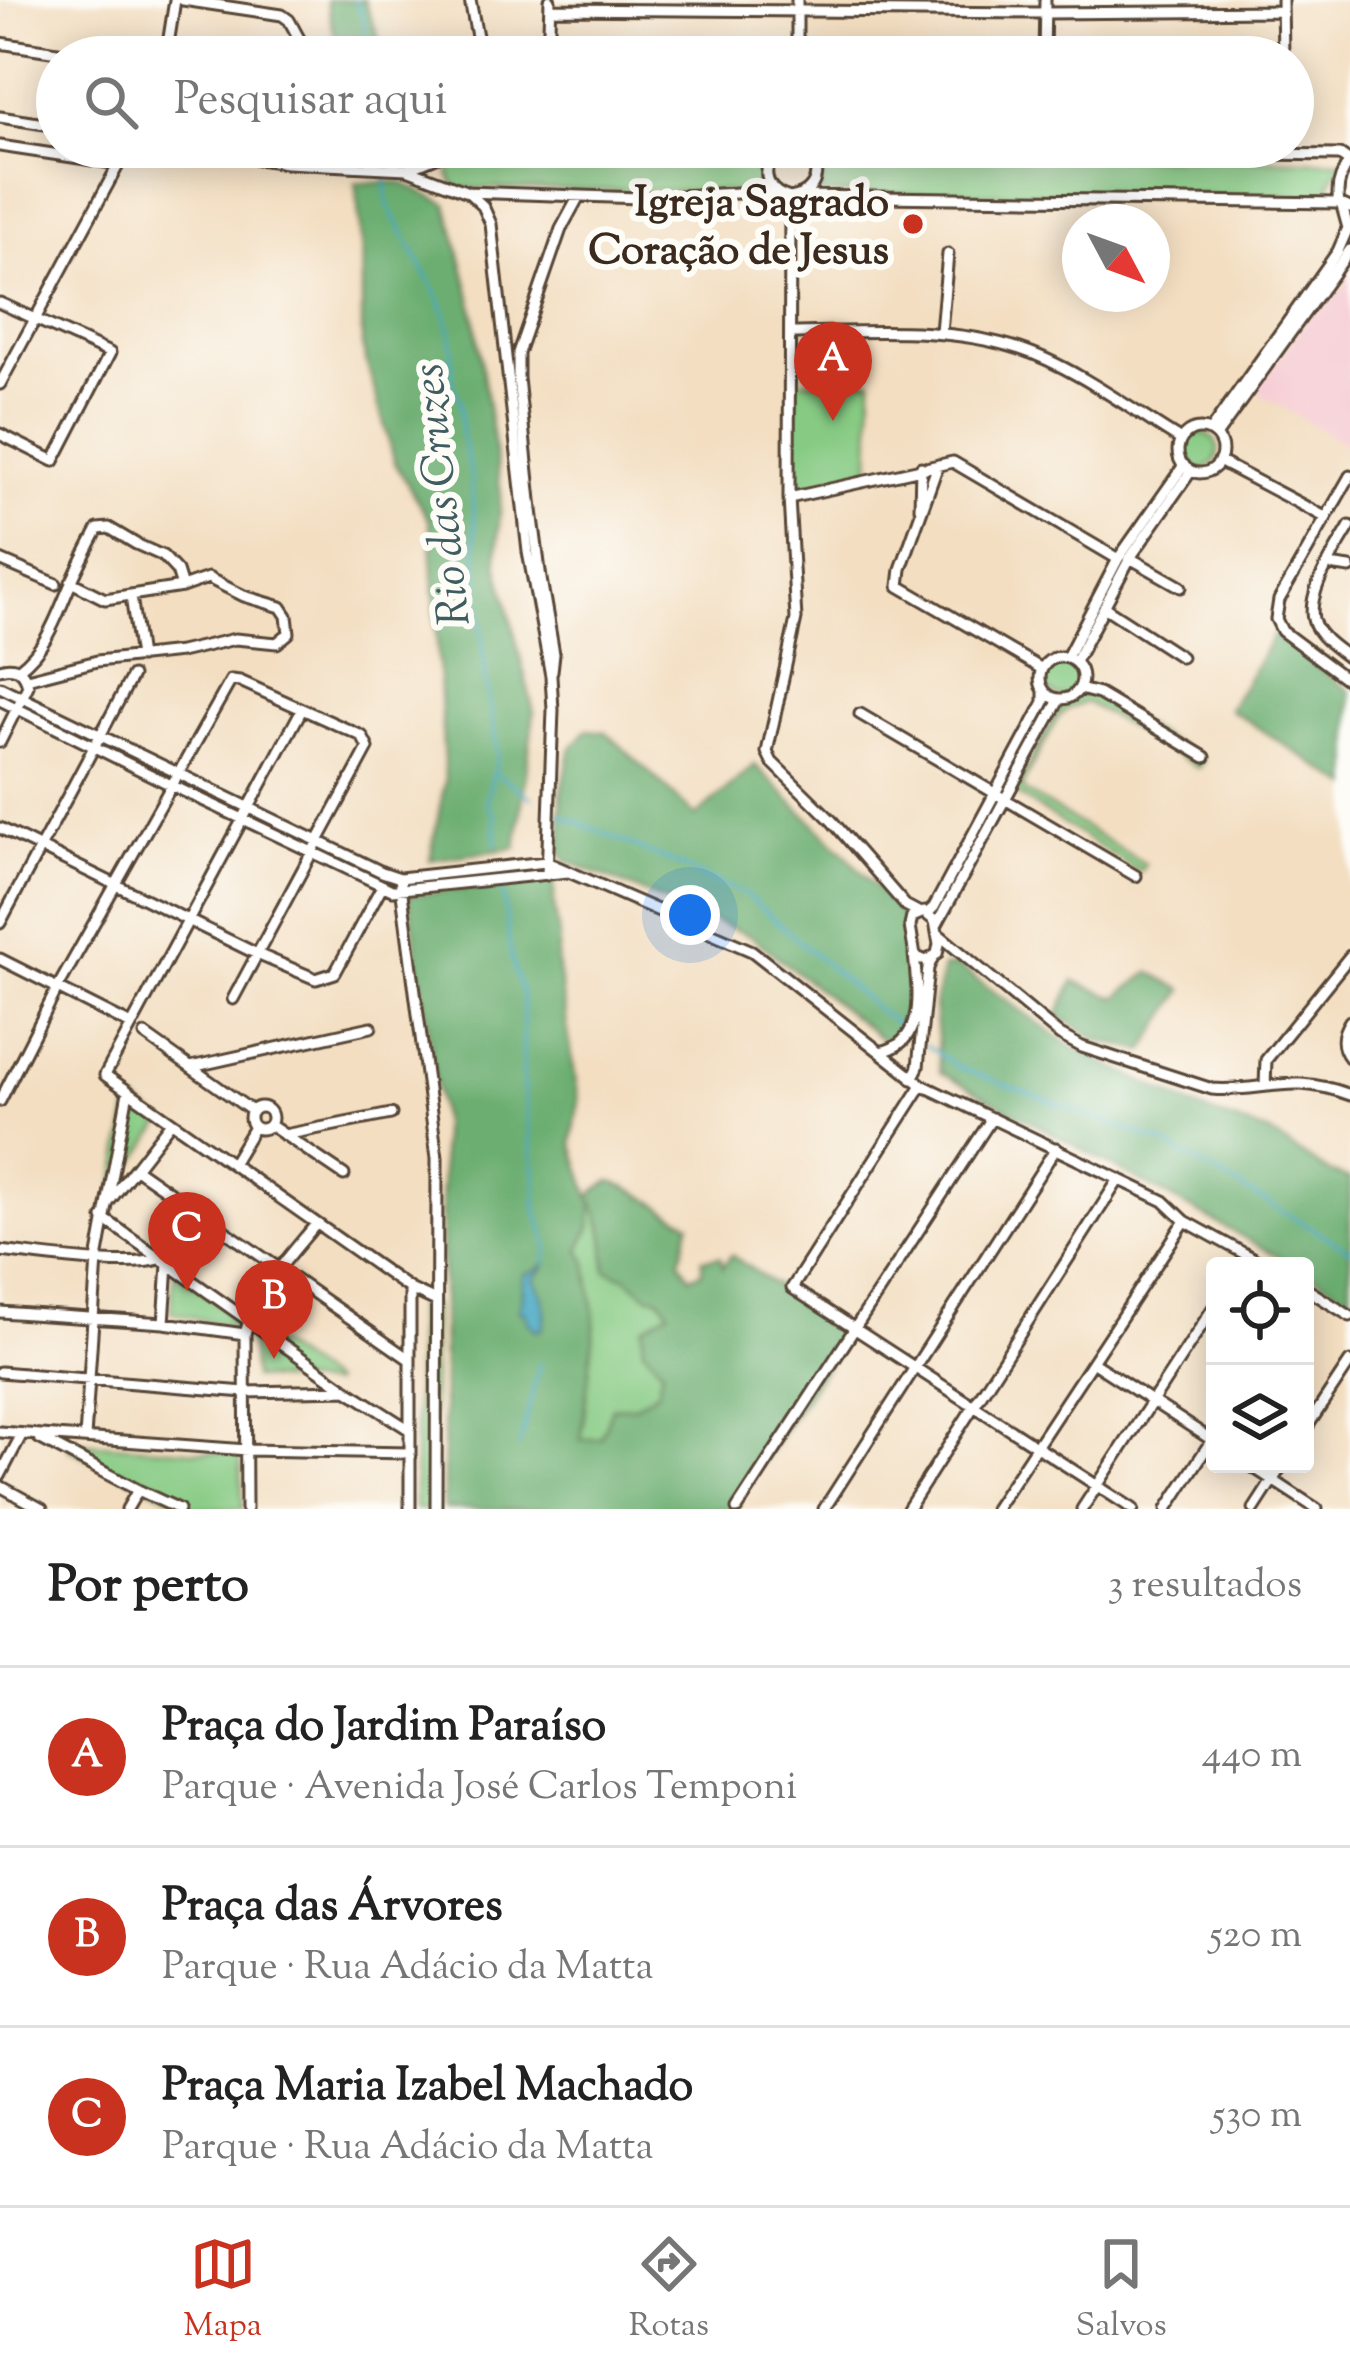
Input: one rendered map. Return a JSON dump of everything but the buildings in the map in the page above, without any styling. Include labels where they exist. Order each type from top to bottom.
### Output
[{"type":"street","points":[[171,36],[179,0],[283,14],[298,36]]},
{"type":"street","points":[[470,0],[477,36]]},
{"type":"street","points":[[1044,36],[1045,0]]},
{"type":"street","points":[[549,36],[550,4],[1045,14],[1282,5],[1283,36]]},
{"type":"street","points":[[796,36],[797,6]]},
{"type":"street","points":[[0,43],[36,49]]},
{"type":"street","points":[[0,117],[36,123]]},
{"type":"street","points":[[0,146],[36,151]]},
{"type":"street","points":[[1213,434],[1346,238],[1348,221],[1339,182],[1350,163],[1340,155],[1314,153]]},
{"type":"street","points":[[0,384],[117,168]]},
{"type":"street","points":[[382,168],[402,169],[468,192],[706,196],[776,191],[822,198],[1344,206]]},
{"type":"street","points":[[443,168],[451,187]]},
{"type":"street","points":[[767,168],[768,182],[776,191]]},
{"type":"street","points":[[795,197],[809,190],[816,168]]},
{"type":"street","points":[[468,192],[483,206],[490,224],[527,552],[551,676],[554,710],[547,874]]},
{"type":"street","points":[[551,676],[554,654],[535,533],[518,353],[561,229],[579,196]]},
{"type":"street","points":[[795,197],[789,498],[796,620],[767,752],[904,905],[917,987],[912,1029],[904,1042],[880,1052]]},
{"type":"street","points":[[1213,434],[1350,250]]},
{"type":"street","points":[[941,332],[948,254]]},
{"type":"street","points":[[0,303],[110,353],[54,460],[0,434]]},
{"type":"street","points":[[791,333],[941,332],[1023,350],[1181,440]]},
{"type":"street","points":[[1194,430],[1213,434],[1221,444],[1220,461],[1207,472],[1187,468],[1179,458],[1181,440],[1194,430]]},
{"type":"street","points":[[1220,461],[1325,518]]},
{"type":"street","points":[[789,498],[953,462],[1180,587]]},
{"type":"street","points":[[938,465],[899,586],[1042,669]]},
{"type":"street","points":[[919,520],[921,467]]},
{"type":"street","points":[[1071,659],[1124,558],[1187,468]]},
{"type":"street","points":[[1350,476],[1279,600],[1276,619],[1282,631],[1350,682]]},
{"type":"street","points":[[0,669],[19,669],[35,656],[98,529],[106,526],[163,556],[177,571],[182,587]]},
{"type":"street","points":[[1350,526],[1312,600],[1319,631],[1350,659]]},
{"type":"street","points":[[1071,659],[1104,607],[1124,558]]},
{"type":"street","points":[[1,562],[56,584]]},
{"type":"street","points":[[1328,566],[1350,568]]},
{"type":"street","points":[[27,679],[97,661],[180,652],[235,639],[277,643],[289,633],[287,616],[276,604],[244,596],[208,578],[182,587],[104,599],[71,583]]},
{"type":"street","points":[[131,596],[140,657]]},
{"type":"street","points":[[1104,607],[1181,656]]},
{"type":"street","points":[[1044,692],[1059,700],[1080,689],[1083,675],[1071,659],[1053,658],[1042,669],[1044,701],[937,929],[935,956],[928,968],[917,1082],[792,1288],[1133,1509]]},
{"type":"street","points":[[0,742],[27,692],[27,679],[19,669]]},
{"type":"street","points":[[0,922],[132,676]]},
{"type":"street","points":[[0,1101],[58,987],[231,680],[362,736],[368,748],[233,999]]},
{"type":"street","points":[[0,687],[94,745],[382,886],[568,872]]},
{"type":"street","points":[[1080,689],[1099,694],[1205,757]]},
{"type":"street","points":[[0,700],[100,733],[401,884],[546,862],[752,951],[917,1082],[1164,1202],[1185,1220],[1251,1257]]},
{"type":"street","points":[[910,926],[912,917],[934,907],[1059,700]]},
{"type":"street","points":[[301,711],[105,1076],[410,1289],[436,1301]]},
{"type":"street","points":[[860,714],[1136,876]]},
{"type":"street","points":[[0,828],[316,980],[335,973],[382,886]]},
{"type":"street","points":[[401,884],[437,1158],[436,1509]]},
{"type":"street","points":[[904,905],[933,918],[937,929],[965,958],[1060,1035],[1082,1047],[1212,1089],[1301,1084],[1350,1094]]},
{"type":"street","points":[[914,953],[921,960],[950,953],[965,958]]},
{"type":"street","points":[[1265,1086],[1266,1060],[1350,956]]},
{"type":"street","points":[[0,958],[131,1025]]},
{"type":"street","points":[[1350,1021],[1343,1042],[1350,1058]]},
{"type":"street","points":[[191,1067],[370,1027]]},
{"type":"street","points":[[145,1035],[252,1111]]},
{"type":"street","points":[[85,1438],[97,1260],[128,1092]]},
{"type":"street","points":[[268,1109],[270,1125],[254,1127],[252,1111],[268,1109]]},
{"type":"street","points":[[284,1135],[391,1114]]},
{"type":"street","points":[[737,1509],[992,1118]]},
{"type":"street","points":[[104,1212],[171,1122]]},
{"type":"street","points":[[270,1125],[344,1175]]},
{"type":"street","points":[[232,1164],[254,1127]]},
{"type":"street","points":[[824,1509],[1056,1148]]},
{"type":"street","points":[[136,1169],[410,1359]]},
{"type":"street","points":[[908,1509],[1119,1179]]},
{"type":"street","points":[[104,1212],[164,1262],[410,1430]]},
{"type":"street","points":[[995,1509],[1185,1220]]},
{"type":"street","points":[[246,1509],[248,1319],[316,1224]]},
{"type":"street","points":[[0,1251],[164,1262]]},
{"type":"street","points":[[164,1262],[164,1323]]},
{"type":"street","points":[[410,1289],[410,1509]]},
{"type":"street","points":[[1314,1296],[1350,1316]]},
{"type":"street","points":[[0,1312],[164,1323],[245,1334]]},
{"type":"street","points":[[1082,1509],[1206,1318]]},
{"type":"street","points":[[1092,1362],[1206,1434]]},
{"type":"street","points":[[1314,1416],[1350,1362]]},
{"type":"street","points":[[0,1372],[245,1392],[347,1390]]},
{"type":"street","points":[[0,1432],[247,1450],[410,1453]]},
{"type":"street","points":[[0,1477],[22,1434]]},
{"type":"street","points":[[36,1436],[178,1509]]},
{"type":"street","points":[[1167,1509],[1206,1451]]},
{"type":"street","points":[[1262,1473],[1317,1509]]},
{"type":"street","points":[[1254,1509],[1276,1473]]},
{"type":"street","points":[[0,1486],[42,1509]]},
{"type":"street","points":[[127,1509],[138,1490]]},
{"type":"shaded area","points":[[1350,267],[1350,447],[1255,391],[1325,294],[1346,287]]},
{"type":"green space","points":[[326,0],[364,0],[378,36],[335,36]]},
{"type":"green space","points":[[1314,160],[1344,161],[1327,196],[816,193],[823,168],[1314,168]]},
{"type":"green space","points":[[452,168],[764,168],[770,192],[461,188],[449,173]]},
{"type":"green space","points":[[400,182],[447,204],[472,301],[501,493],[497,562],[534,713],[516,848],[430,860],[445,781],[430,522],[395,463],[362,346],[356,183]]},
{"type":"green space","points":[[872,380],[870,471],[808,487],[796,484],[796,381]]},
{"type":"green space","points":[[1200,433],[1213,438],[1218,451],[1213,464],[1200,469],[1187,464],[1182,451],[1187,438]]},
{"type":"green space","points":[[1274,635],[1350,691],[1350,787],[1229,709]]},
{"type":"green space","points":[[1062,660],[1075,665],[1080,678],[1075,691],[1062,696],[1049,691],[1044,678],[1049,665]]},
{"type":"green space","points":[[1083,693],[1203,761],[1198,768],[1086,702],[1059,716],[1023,790],[1145,864],[1140,872],[1016,794],[1062,701]]},
{"type":"green space","points":[[587,730],[606,732],[696,816],[755,765],[904,918],[913,989],[905,1034],[881,1039],[751,936],[566,861],[561,795],[571,748]]},
{"type":"green space","points":[[554,879],[557,963],[579,1101],[572,1142],[590,1198],[611,1181],[631,1190],[690,1223],[680,1260],[690,1277],[702,1272],[702,1259],[720,1257],[723,1267],[731,1255],[843,1331],[840,1345],[731,1509],[444,1509],[441,1120],[409,895]],"holes":[[[592,1202],[604,1235],[606,1270],[626,1277],[647,1295],[659,1297],[669,1311],[643,1327],[643,1348],[662,1369],[658,1390],[634,1406],[612,1408],[601,1438],[581,1440],[595,1322],[587,1263],[580,1249],[591,1226]]]},
{"type":"green space","points":[[956,965],[1071,1046],[1203,1111],[1268,1132],[1327,1171],[1350,1179],[1350,1297],[1314,1276],[1314,1257],[1279,1257],[940,1072],[934,1005],[943,968]]},
{"type":"green space","points":[[1150,972],[1183,990],[1144,1051],[1097,1040],[1058,1015],[1074,981],[1116,998]]},
{"type":"green space","points":[[133,1100],[162,1123],[117,1190],[114,1189]]},
{"type":"green space","points":[[591,1199],[603,1233],[606,1270],[626,1277],[647,1295],[659,1297],[670,1311],[643,1348],[662,1369],[659,1390],[634,1406],[612,1408],[601,1438],[580,1441],[590,1315],[580,1249],[591,1226]]},
{"type":"green space","points":[[174,1272],[239,1319],[238,1328],[171,1312]]},
{"type":"green space","points":[[425,1300],[433,1307],[432,1509],[415,1509],[416,1306]]},
{"type":"green space","points":[[253,1338],[271,1341],[331,1385],[253,1378]]},
{"type":"green space","points":[[72,1442],[240,1454],[243,1509],[194,1509],[69,1449]]},
{"type":"water","points":[[547,1261],[534,1279],[545,1309],[542,1329],[536,1330],[519,1309],[525,1274]]},
{"type":"waterway","name":"Rio das Cruzes","points":[[355,0],[367,36]]},
{"type":"waterway","name":"Rio das Cruzes","points":[[386,168],[387,203],[441,302],[451,332],[453,385],[460,401],[471,476],[485,675],[498,755],[486,802],[495,816],[496,846]]},
{"type":"waterway","points":[[494,772],[532,798]]},
{"type":"waterway","points":[[557,813],[745,894],[898,1025]]},
{"type":"waterway","name":"Rio das Cruzes","points":[[502,884],[511,958],[523,999],[523,1085],[537,1187],[535,1206],[548,1245],[545,1264]]},
{"type":"waterway","points":[[926,1045],[957,1067],[1161,1142],[1350,1250]]},
{"type":"waterway","name":"Rio das Cruzes","points":[[519,1446],[540,1363]]},
{"type":"place","name":"Igreja Sagrado Coração de Jesus","points":[[913,224]]},
{"type":"place","name":"Praça do Jardim Paraíso","points":[[833,421]]},
{"type":"place","name":"Praça Maria Izabel Machado","points":[[187,1291]]},
{"type":"place","name":"Praça das Árvores","points":[[274,1359]]}]
